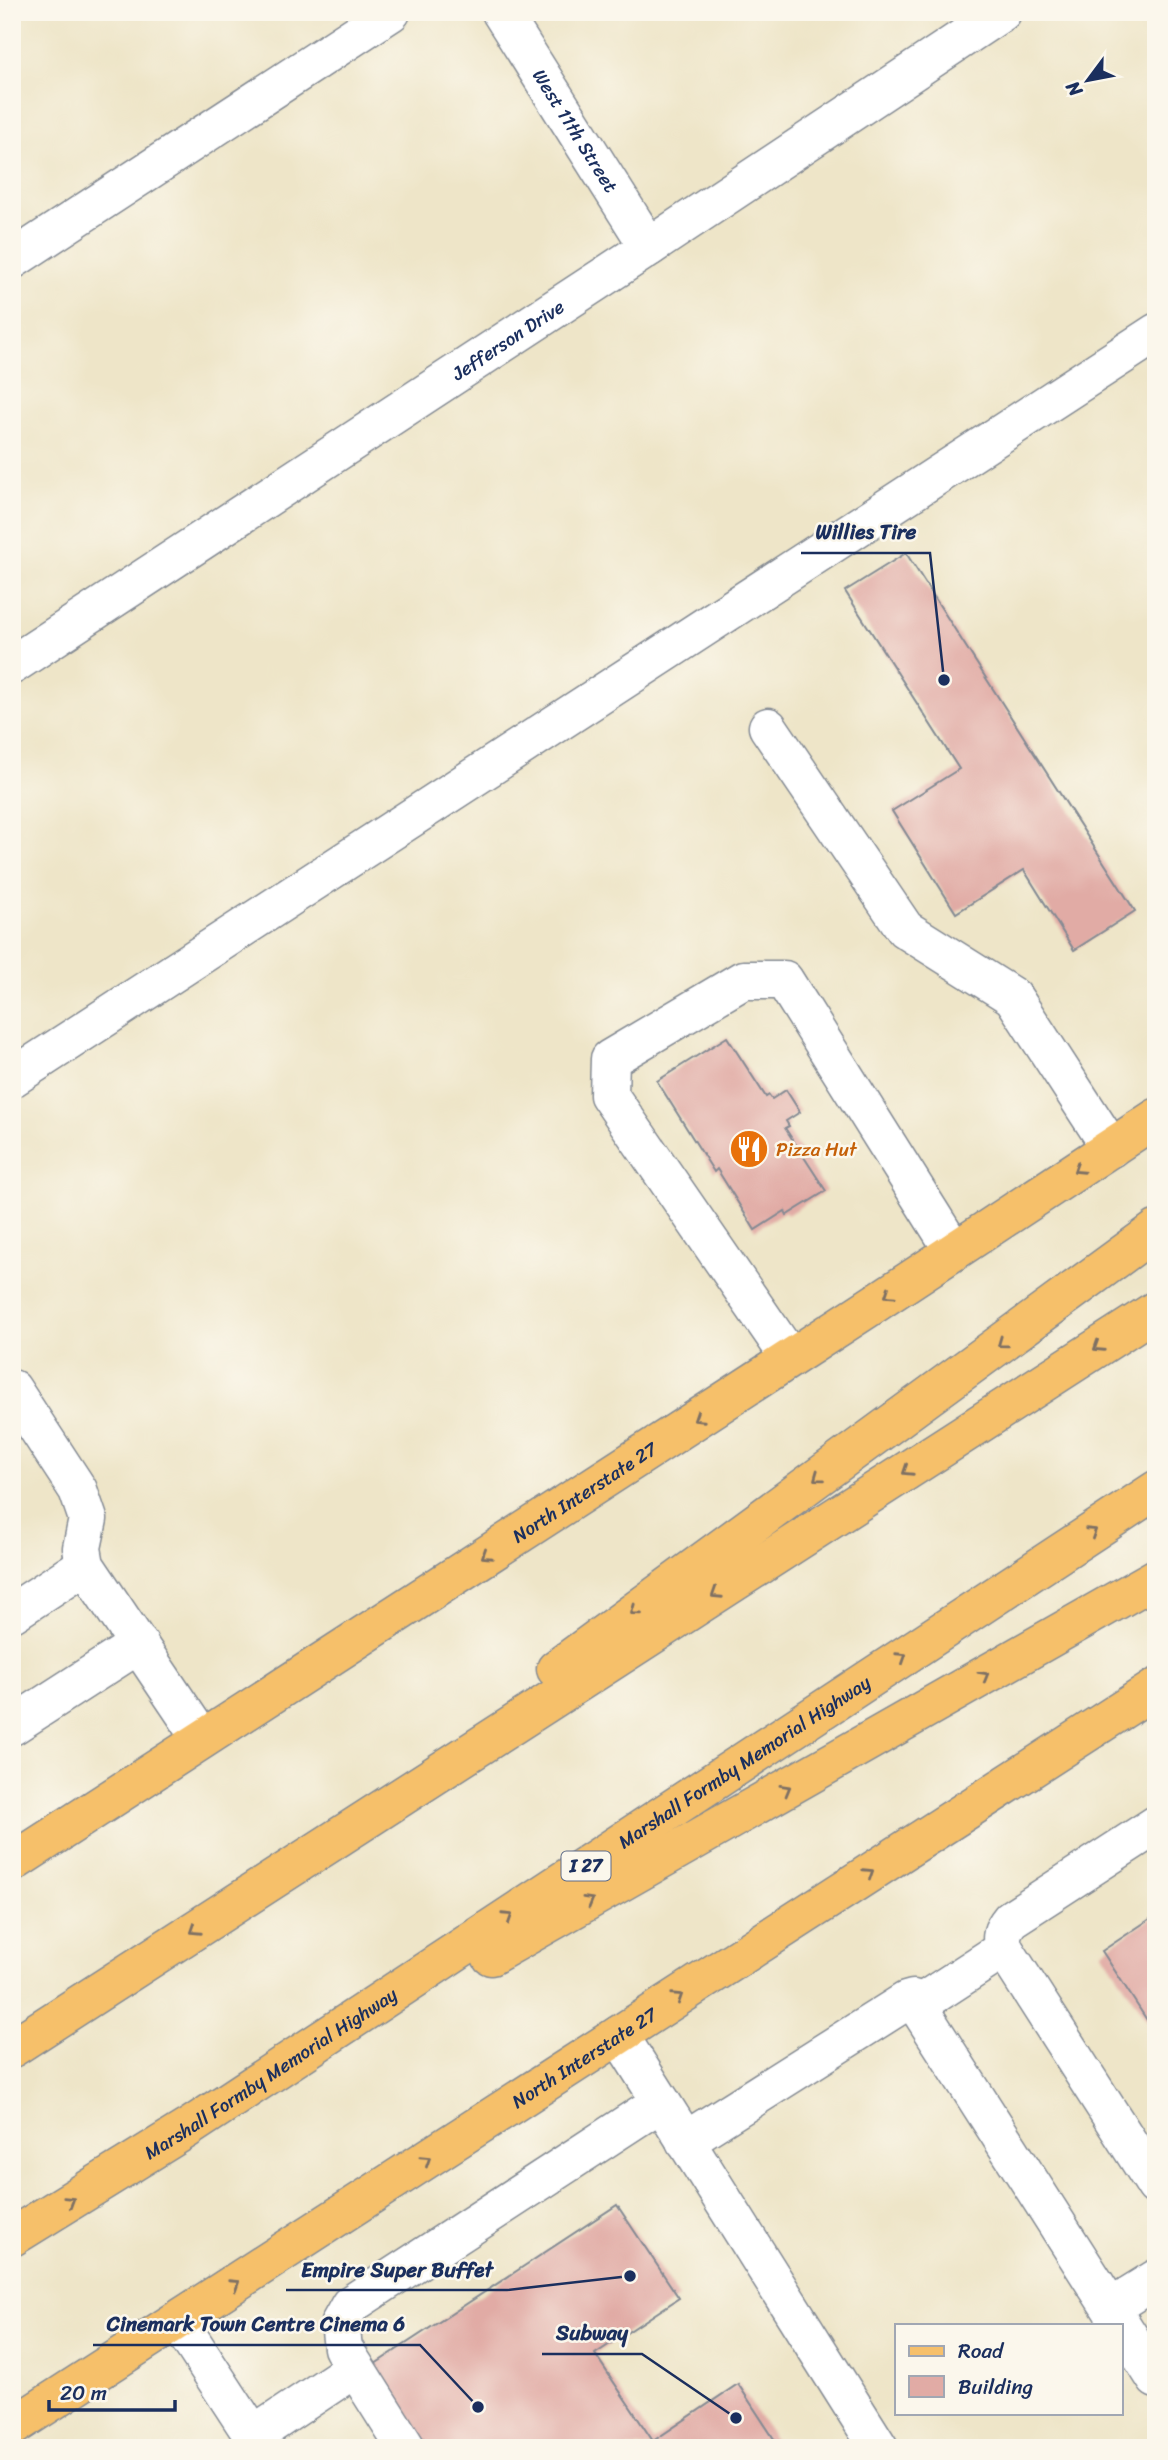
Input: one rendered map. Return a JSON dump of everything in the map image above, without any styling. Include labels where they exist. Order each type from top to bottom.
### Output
[{"type":"main road","name":"North Interstate 27","points":[[12,1863],[1156,1118]]},
{"type":"main road","points":[[227,1909],[1156,1230]]},
{"type":"main road","points":[[12,2048],[1156,1310]]},
{"type":"main road","name":"Marshall Formby Memorial Highway","points":[[12,2236],[188,2128],[1156,1490]]},
{"type":"main road","points":[[188,2128],[1156,1578]]},
{"type":"main road","name":"North Interstate 27","points":[[12,2427],[1156,1688]]},
{"type":"street","points":[[12,260],[391,12]]},
{"type":"street","name":"West 11th Street","points":[[501,12],[649,247]]},
{"type":"street","name":"Jefferson Drive","points":[[12,665],[1002,12]]},
{"type":"street","points":[[12,1078],[1156,333]]},
{"type":"street","points":[[768,727],[905,929],[1013,997],[1111,1147]]},
{"type":"street","points":[[790,1358],[609,1095],[610,1059],[743,980],[784,980],[954,1251]]},
{"type":"street","points":[[12,1389],[78,1490],[88,1519],[82,1548],[85,1564],[202,1739]]},
{"type":"street","points":[[12,1613],[85,1564]]},
{"type":"street","points":[[12,1726],[139,1644]]},
{"type":"street","points":[[1156,1825],[1011,1919],[1002,1930],[1001,1940],[1004,1949],[1156,2186]]},
{"type":"street","points":[[918,2005],[1004,1949]]},
{"type":"street","points":[[685,2141],[913,1999],[1122,2324]]},
{"type":"street","points":[[619,2035],[878,2448]]},
{"type":"street","points":[[406,2448],[343,2348],[340,2323],[350,2305],[661,2102]]},
{"type":"street","points":[[1111,2307],[1156,2279]]},
{"type":"street","points":[[178,2321],[257,2442],[355,2368]]},
{"type":"street","points":[[1122,2325],[1156,2379]]},
{"type":"building","points":[[906,553],[1135,911],[1074,950],[1024,870],[956,913],[892,811],[959,769],[845,591]]},
{"type":"building","name":"Pizza Hut","points":[[727,1037],[766,1097],[769,1095],[772,1099],[786,1090],[800,1112],[786,1121],[789,1126],[785,1128],[826,1191],[787,1215],[785,1211],[755,1230],[717,1169],[714,1172],[657,1081]]},
{"type":"building","points":[[1156,1915],[1156,2034],[1102,1951]]},
{"type":"building","points":[[617,2205],[679,2298],[595,2354],[653,2441],[738,2384],[780,2448],[426,2448],[372,2366]]},
{"type":"place","name":"Willies Tire","points":[[944,680]]},
{"type":"place","name":"Pizza Hut","points":[[749,1149]]},
{"type":"place","name":"Empire Super Buffet","points":[[630,2276]]},
{"type":"place","name":"Cinemark Town Centre Cinema 6","points":[[478,2407]]},
{"type":"place","name":"Subway","points":[[736,2418]]}]
